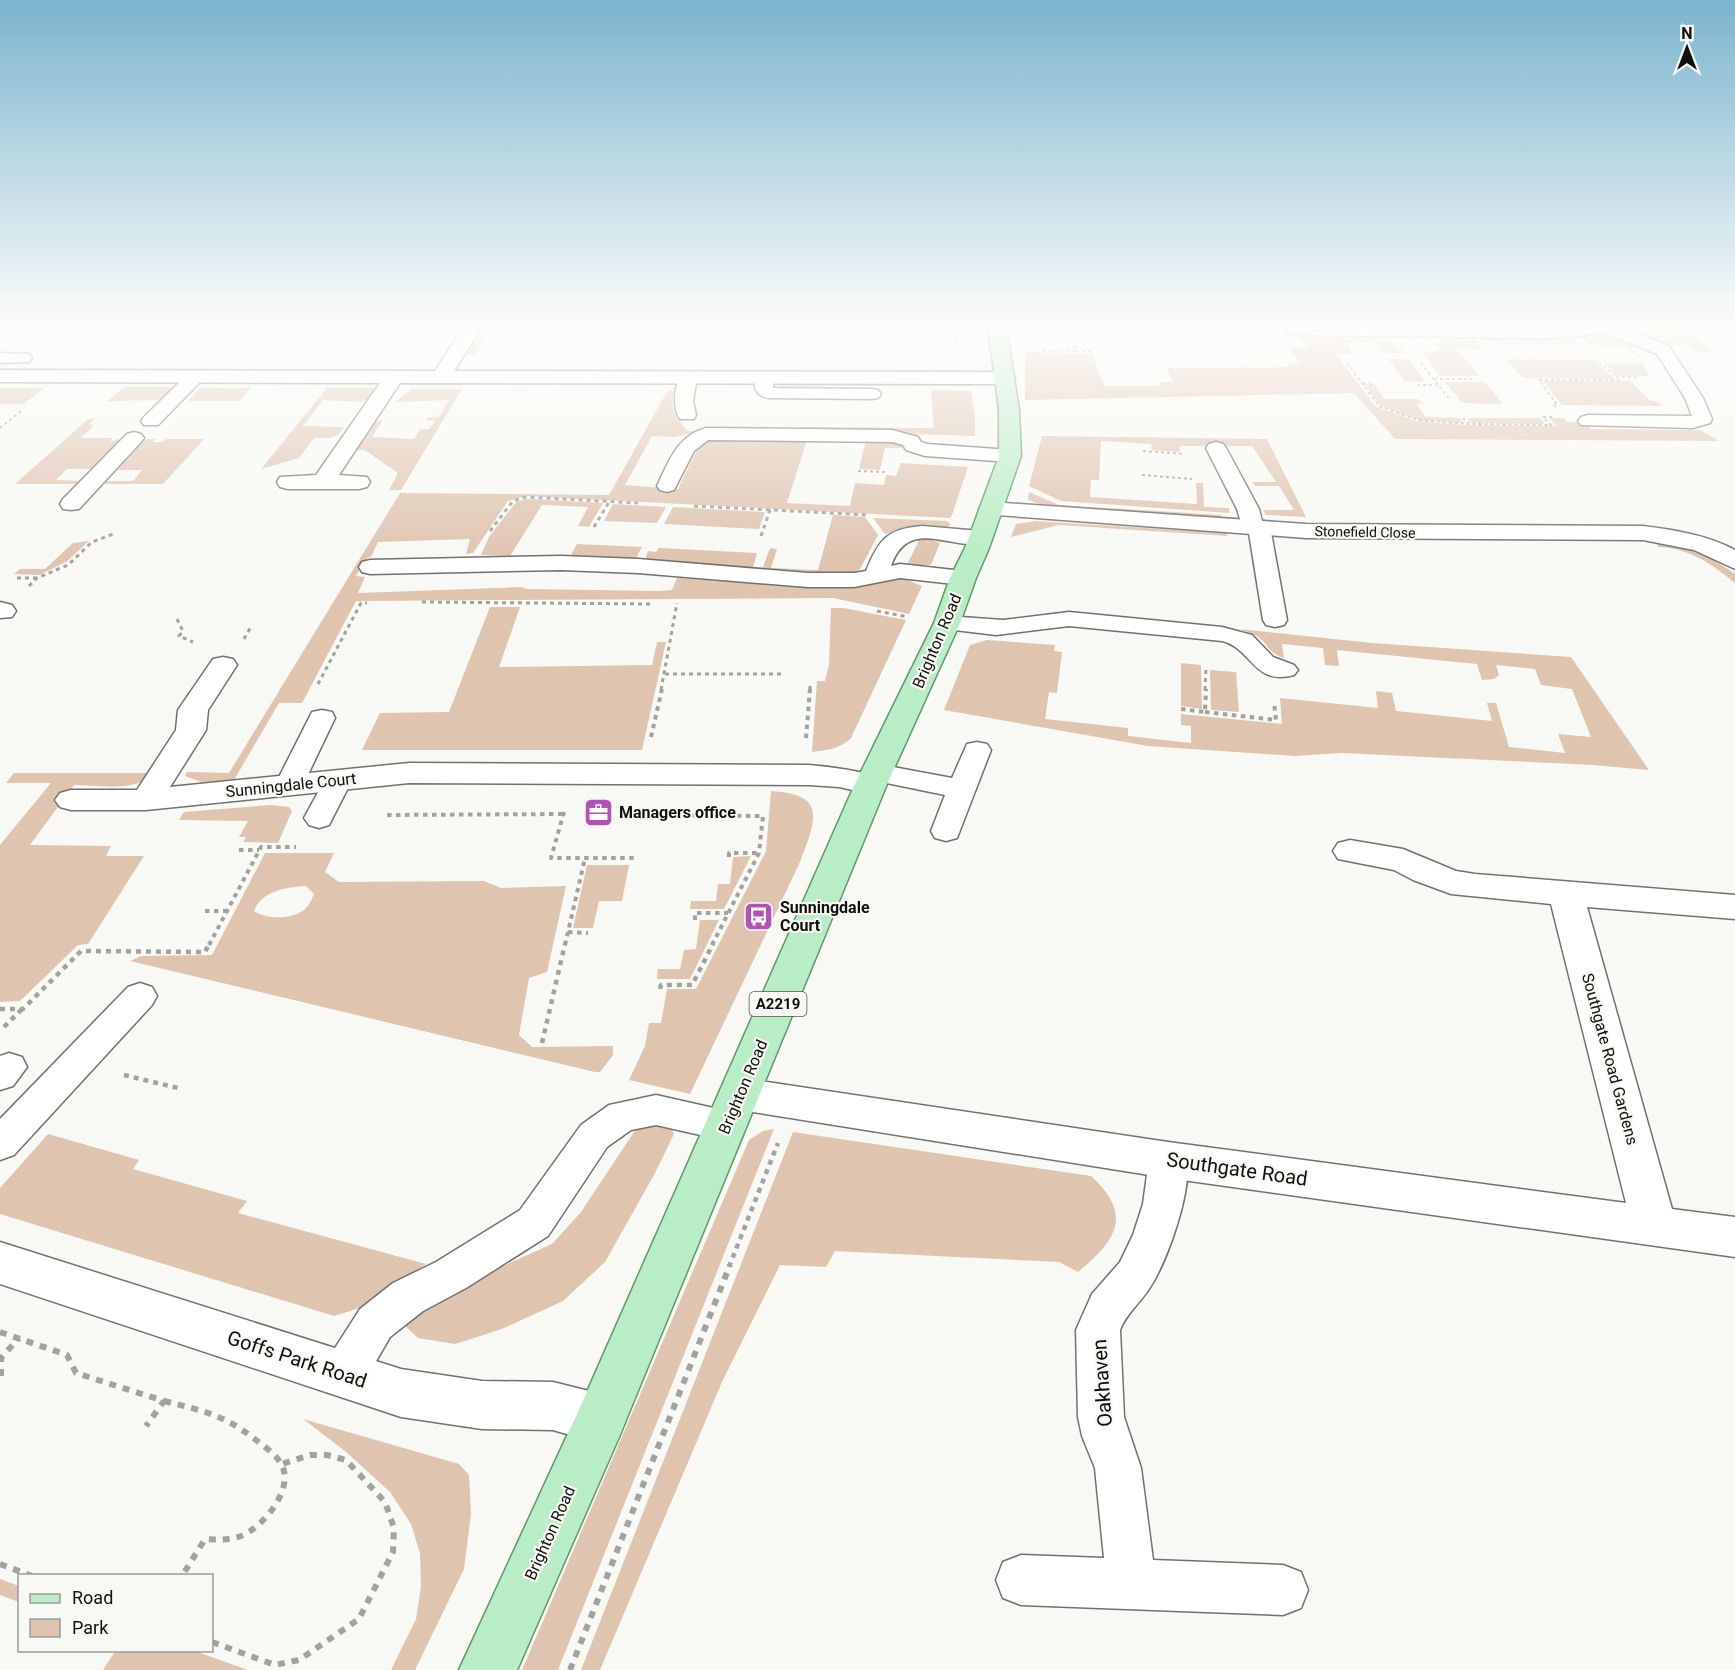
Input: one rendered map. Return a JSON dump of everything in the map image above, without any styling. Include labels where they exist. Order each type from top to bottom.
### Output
[{"type":"main road","name":"Brighton Road","points":[[488,1670],[601,1419],[874,779],[947,622],[1010,456],[1008,404]]},
{"type":"street","points":[[323,482],[377,404]]},
{"type":"street","points":[[288,482],[359,482]]},
{"type":"street","name":"Stonefield Close","points":[[986,524],[1256,527],[1351,532],[1643,534],[1695,542],[1725,554],[1735,561]]},
{"type":"street","points":[[146,801],[191,730],[193,710],[223,665]]},
{"type":"street","name":"Sunningdale Court","points":[[71,801],[146,801],[409,773],[767,774],[874,779]]},
{"type":"street","points":[[1350,851],[1403,860],[1451,882],[1735,907]]},
{"type":"street","name":"Southgate Road Gardens","points":[[1566,893],[1654,1225]]},
{"type":"street","name":"Southgate Road","points":[[733,1110],[794,1102],[1167,1160],[1735,1237]]},
{"type":"street","name":"Goffs Park Road","points":[[0,1263],[401,1393],[482,1405],[553,1406],[601,1419]]},
{"type":"lane","points":[[151,422],[169,404]]},
{"type":"lane","points":[[685,404],[687,415]]},
{"type":"lane","points":[[1588,422],[1700,421],[1702,416],[1696,404]]},
{"type":"lane","points":[[667,486],[688,444],[696,436],[706,434],[892,436],[904,438],[911,441],[913,446],[925,450],[1010,456]]},
{"type":"lane","points":[[71,504],[134,438]]},
{"type":"lane","points":[[1216,448],[1256,527],[1275,620]]},
{"type":"lane","points":[[876,575],[893,540],[921,532],[986,524]]},
{"type":"lane","points":[[370,567],[476,564],[638,566],[820,581],[854,580],[900,572],[921,572],[963,579]]},
{"type":"lane","points":[[947,622],[969,626],[1005,627],[1054,619],[1069,619],[1222,634],[1246,642],[1259,660],[1278,668]]},
{"type":"lane","points":[[289,785],[322,718]]},
{"type":"lane","points":[[946,831],[977,750]]},
{"type":"lane","points":[[874,779],[962,789]]},
{"type":"lane","points":[[319,818],[338,780]]},
{"type":"lane","points":[[0,1144],[140,996]]},
{"type":"lane","points":[[344,1374],[375,1323],[408,1297],[451,1275],[534,1223],[594,1136],[622,1116],[656,1110],[733,1110]]},
{"type":"lane","name":"Oakhaven","points":[[1131,1584],[1118,1468],[1113,1450],[1105,1436],[1101,1417],[1098,1330],[1107,1308],[1135,1275],[1153,1238],[1163,1204],[1167,1160]]},
{"type":"lane","points":[[1022,1580],[1283,1590]]},
{"type":"path","points":[[1377,404],[1418,420],[1468,424],[1551,425],[1543,417],[1564,417]]},
{"type":"path","points":[[1556,404],[1553,404],[1569,421],[1588,422]]},
{"type":"path","points":[[1463,418],[1468,424]]},
{"type":"path","points":[[476,564],[478,550],[486,536],[513,501],[518,498],[639,503]]},
{"type":"path","points":[[594,527],[609,501]]},
{"type":"path","points":[[692,506],[880,516]]},
{"type":"path","points":[[761,536],[770,510]]},
{"type":"path","points":[[2,611],[37,579],[68,564],[92,542],[116,533]]},
{"type":"path","points":[[420,602],[663,604]]},
{"type":"path","points":[[322,718],[301,716],[361,603],[373,603]]},
{"type":"path","points":[[643,774],[665,674],[677,603],[670,603]]},
{"type":"path","points":[[875,610],[947,622]]},
{"type":"path","points":[[1205,712],[1205,667],[1223,669],[1222,634]]},
{"type":"path","points":[[1181,709],[1276,720],[1278,668]]},
{"type":"path","points":[[665,674],[783,674]]},
{"type":"path","points":[[804,775],[810,686]]},
{"type":"path","points":[[660,989],[661,985],[692,985],[759,853],[767,774]]},
{"type":"path","points":[[381,814],[563,814],[551,858],[635,858]]},
{"type":"path","points":[[509,822],[511,814]]},
{"type":"path","points":[[424,822],[426,815]]},
{"type":"path","points":[[0,1031],[81,951],[205,952],[261,847],[308,847]]},
{"type":"path","points":[[239,850],[259,850]]},
{"type":"path","points":[[729,857],[729,853],[759,853]]},
{"type":"path","points":[[542,1043],[585,858]]},
{"type":"path","points":[[205,911],[227,911]]},
{"type":"path","points":[[695,920],[695,913],[728,913]]},
{"type":"path","points":[[568,932],[588,933]]},
{"type":"path","points":[[0,1009],[23,1009]]},
{"type":"path","points":[[76,1063],[182,1089]]},
{"type":"path","points":[[570,1670],[794,1102]]},
{"type":"path","points":[[0,1332],[67,1355],[76,1373],[164,1401],[219,1415],[270,1451],[282,1464],[284,1483],[277,1504],[263,1524],[242,1535],[221,1542],[205,1539],[183,1574]]},
{"type":"path","points":[[1,1376],[1,1358],[19,1338]]},
{"type":"path","points":[[146,1426],[164,1401]]},
{"type":"path","points":[[213,1642],[275,1665],[299,1660],[359,1619],[393,1552],[394,1528],[385,1502],[346,1460],[327,1455],[310,1455],[282,1464]]},
{"type":"path","points":[[0,1564],[29,1574]]},
{"type":"green space","points":[[314,404],[320,404],[303,426],[344,427],[332,437],[314,438],[299,458],[261,469]]},
{"type":"green space","points":[[447,404],[453,404],[401,490],[389,490],[398,473],[365,450],[357,450],[376,422],[383,420],[372,437],[414,439],[420,429],[429,429],[435,421],[426,420],[427,418],[439,417]]},
{"type":"green space","points":[[660,404],[672,404],[680,422],[688,431],[700,431],[676,437],[652,436],[625,485],[678,489],[700,444],[706,440],[808,437],[787,503],[850,506],[855,483],[884,485],[886,475],[896,476],[901,463],[968,467],[950,518],[527,496],[508,501],[473,553],[466,554],[470,539],[378,542],[371,557],[367,558],[356,576],[365,577],[358,593],[521,587],[527,589],[659,591],[672,590],[677,578],[821,587],[905,579],[922,586],[909,614],[833,598],[356,601],[302,703],[279,703],[234,780],[201,782],[185,776],[187,772],[229,773],[400,493],[609,495]]},
{"type":"green space","points":[[932,404],[973,404],[975,436],[803,431],[804,427],[934,428]]},
{"type":"green space","points":[[1364,404],[1373,404],[1416,421],[1466,425],[1556,426],[1549,418],[1563,418],[1567,422],[1584,422],[1591,429],[1700,430],[1719,441],[1395,439]]},
{"type":"green space","points":[[1379,404],[1416,404],[1426,417],[1460,418],[1464,423],[1419,420]]},
{"type":"green space","points":[[1661,404],[1663,406],[1562,405]]},
{"type":"green space","points":[[95,418],[89,424],[94,425],[81,438],[112,438],[110,442],[123,438],[92,469],[67,469],[56,480],[80,481],[77,484],[15,484],[87,420]]},
{"type":"green space","points":[[1467,418],[1540,418],[1545,424],[1471,423]]},
{"type":"green space","points":[[1042,436],[1267,439],[1306,517],[1265,515],[1264,510],[1294,510],[1279,486],[1255,486],[1252,482],[1276,482],[1252,446],[1180,446],[1179,452],[1152,450],[1151,444],[1101,441],[1099,480],[1091,480],[1090,497],[1197,504],[1196,483],[1203,483],[1204,507],[1229,508],[1229,513],[1061,501],[1029,486]]},
{"type":"green space","points":[[146,439],[155,439],[152,442],[162,442],[166,439],[204,439],[163,484],[104,484],[107,481],[133,481],[142,470],[118,470]]},
{"type":"green space","points":[[866,440],[903,441],[902,448],[885,448],[880,470],[859,469]]},
{"type":"green space","points":[[1029,492],[1059,505],[1222,515],[1219,519],[1053,508],[1028,500]]},
{"type":"green space","points":[[526,499],[603,503],[589,527],[578,526],[588,507],[542,505],[510,556],[481,555],[489,537],[516,502]]},
{"type":"green space","points":[[613,504],[666,507],[657,523],[604,521]]},
{"type":"green space","points":[[673,507],[765,512],[759,529],[664,524]]},
{"type":"green space","points":[[833,515],[865,517],[878,535],[860,569],[852,573],[827,576],[762,570],[770,548],[777,549],[771,568],[818,570]]},
{"type":"green space","points":[[873,518],[947,521],[951,525],[944,528],[906,528],[885,534]]},
{"type":"green space","points":[[1036,521],[1227,533],[1227,536],[1059,525],[1011,537],[1016,524]]},
{"type":"green space","points":[[919,540],[932,540],[940,543],[931,565],[907,565]]},
{"type":"green space","points":[[89,541],[66,562],[39,575],[14,574],[20,569],[45,569],[73,543]]},
{"type":"green space","points":[[1657,542],[1678,546],[1708,557],[1735,574],[1735,583],[1700,558],[1680,550],[1658,547]]},
{"type":"green space","points":[[577,544],[642,547],[635,560],[570,557]]},
{"type":"green space","points":[[659,548],[757,553],[753,568],[645,560],[648,551],[656,552]]},
{"type":"green space","points":[[490,607],[520,607],[499,667],[652,665],[657,642],[666,642],[642,750],[362,750],[380,713],[449,712]]},
{"type":"green space","points":[[831,608],[843,608],[906,620],[851,738],[838,747],[812,752],[817,681],[825,681],[829,665]]},
{"type":"green space","points":[[1240,629],[1372,643],[1571,657],[1649,770],[1593,765],[1342,753],[1295,756],[1148,746],[944,710],[970,645],[987,640],[1055,645],[1054,651],[1062,652],[1057,693],[1049,692],[1045,719],[1128,728],[1128,736],[1191,743],[1191,726],[1181,725],[1181,714],[1282,724],[1280,698],[1378,708],[1376,691],[1392,693],[1396,711],[1492,721],[1487,703],[1496,703],[1509,747],[1565,753],[1558,734],[1591,737],[1572,689],[1541,685],[1535,669],[1496,665],[1499,675],[1494,679],[1482,680],[1477,664],[1337,650],[1339,666],[1325,665],[1323,648],[1282,644],[1284,658],[1273,653],[1257,636]]},
{"type":"green space","points":[[1181,663],[1201,665],[1202,709],[1181,706]]},
{"type":"green space","points":[[1210,670],[1236,672],[1239,712],[1211,710]]},
{"type":"green space","points":[[14,773],[148,773],[149,777],[133,785],[74,785],[30,845],[111,846],[106,856],[144,856],[88,944],[78,945],[20,1001],[0,1002],[0,845],[51,783],[6,783]]},
{"type":"green space","points":[[771,791],[790,793],[810,804],[813,823],[800,862],[690,1094],[629,1080],[645,1046],[649,1023],[661,1023],[667,989],[696,989],[766,851]]},
{"type":"green space","points":[[271,805],[289,807],[292,811],[278,843],[243,842],[246,837],[239,837],[248,821],[179,820],[184,812]]},
{"type":"green space","points":[[265,853],[334,853],[325,872],[339,882],[484,881],[501,888],[566,886],[547,972],[529,978],[519,1035],[532,1047],[613,1046],[613,1055],[600,1072],[595,1072],[130,961],[141,956],[212,955]],"holes":[[[306,886],[314,894],[307,907],[289,916],[266,916],[254,911],[262,899],[283,889]]]},
{"type":"green space","points":[[751,856],[724,909],[690,909],[691,901],[716,901],[718,884],[730,884],[733,857]]},
{"type":"green space","points":[[587,865],[629,865],[622,901],[599,901],[593,928],[573,928]]},
{"type":"green space","points":[[700,920],[719,920],[690,979],[657,979],[658,969],[680,969],[684,950],[696,949]]},
{"type":"green space","points":[[659,1122],[671,1127],[674,1134],[654,1175],[605,1262],[563,1301],[502,1329],[455,1344],[418,1338],[405,1326],[407,1316],[428,1300],[552,1244],[581,1212],[634,1132],[646,1124]]},
{"type":"green space","points":[[774,1129],[558,1670],[522,1670],[749,1140],[763,1131]]},
{"type":"green space","points":[[793,1132],[1091,1176],[1112,1203],[1116,1215],[1115,1227],[1102,1249],[1078,1272],[1059,1262],[835,1251],[826,1267],[780,1265],[722,1382],[600,1670],[581,1670]]},
{"type":"green space","points":[[48,1134],[139,1160],[133,1169],[247,1201],[238,1213],[426,1264],[363,1307],[334,1316],[0,1214],[0,1188]]},
{"type":"green space","points":[[303,1419],[459,1464],[469,1475],[471,1514],[464,1569],[415,1670],[391,1670],[416,1619],[421,1587],[420,1553],[411,1524],[390,1492],[345,1451]]},
{"type":"green space","points":[[0,1579],[18,1586],[18,1602],[0,1595]]},
{"type":"green space","points":[[115,1652],[198,1652],[248,1670],[103,1670]]},
{"type":"place","name":"Managers office","points":[[598,812]]},
{"type":"place","name":"Sunningdale Court","points":[[759,916]]}]
